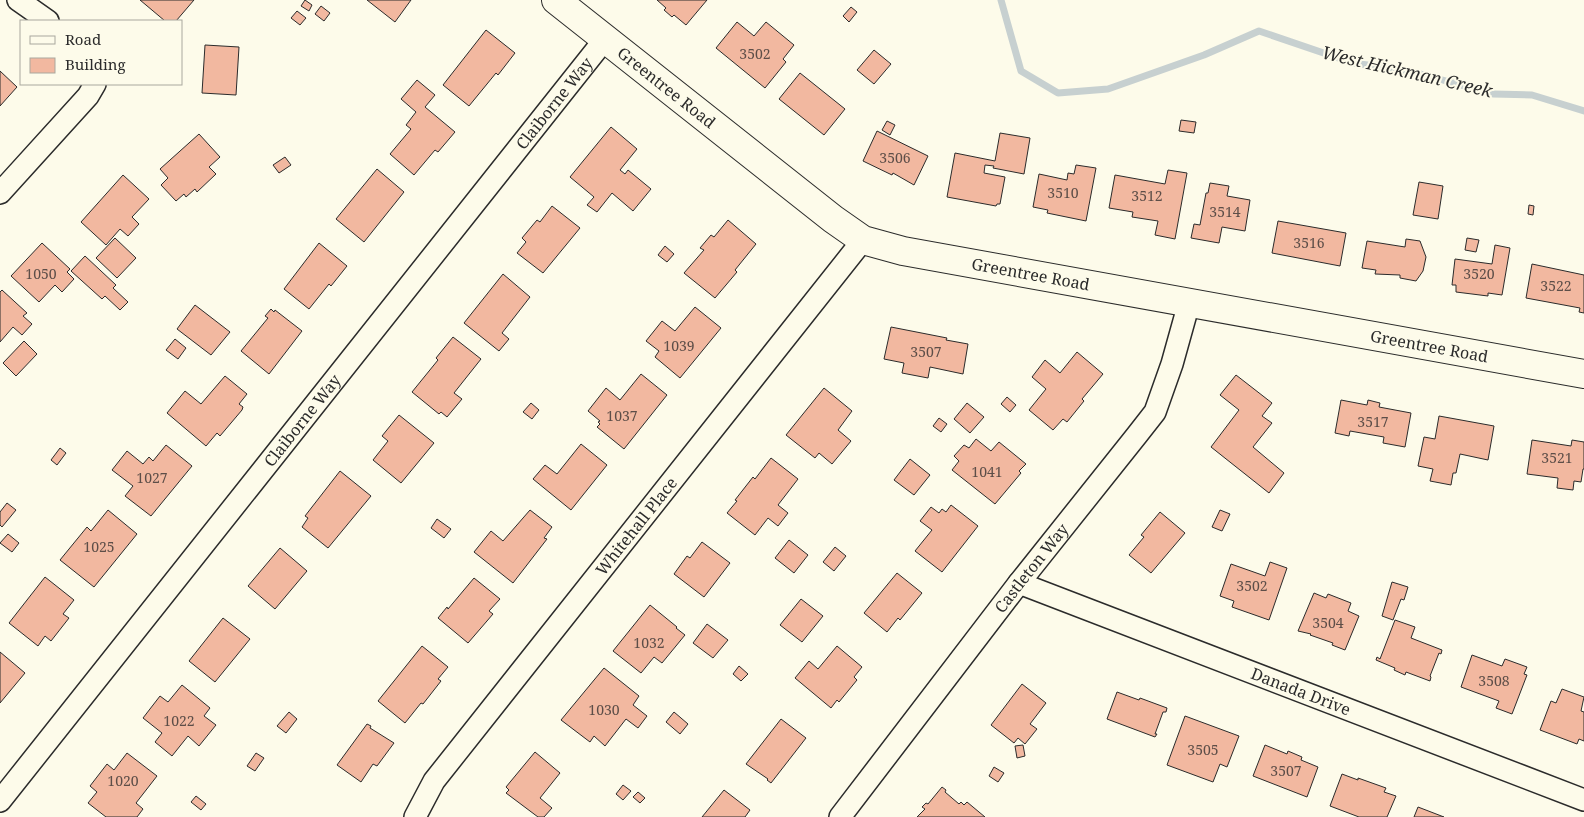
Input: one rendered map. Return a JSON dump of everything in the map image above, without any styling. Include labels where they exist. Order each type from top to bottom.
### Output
[{"type":"street","points":[[18,0],[47,20]]},
{"type":"street","name":"Greentree Road","points":[[556,0],[832,219],[863,240],[903,251],[1584,374]]},
{"type":"street","name":"Claiborne Way","points":[[0,801],[605,39]]},
{"type":"street","points":[[0,193],[88,96],[94,85]]},
{"type":"street","name":"Whitehall Place","points":[[415,817],[434,781],[863,240]]},
{"type":"street","name":"Castleton Way","points":[[840,817],[1019,583],[1155,412],[1172,364],[1189,303]]},
{"type":"street","name":"Danada Drive","points":[[1019,583],[1584,800]]},
{"type":"building","points":[[140,0],[194,0],[177,20],[164,20]]},
{"type":"building","points":[[305,0],[312,5],[309,11],[301,6]]},
{"type":"building","points":[[367,0],[411,0],[395,22]]},
{"type":"building","points":[[657,0],[707,0],[686,25],[674,15],[672,17]]},
{"type":"building","points":[[321,6],[330,13],[324,21],[315,14]]},
{"type":"building","points":[[851,7],[857,12],[849,22],[843,16]]},
{"type":"building","points":[[297,11],[306,18],[300,25],[291,18]]},
{"type":"building","points":[[737,22],[754,36],[766,22],[794,45],[783,59],[786,62],[765,88],[716,48]]},
{"type":"building","points":[[486,30],[515,53],[498,75],[496,73],[469,106],[443,85]]},
{"type":"building","points":[[205,45],[239,47],[236,95],[202,93]]},
{"type":"building","points":[[874,50],[891,64],[874,84],[857,70]]},
{"type":"building","points":[[0,71],[17,87],[0,106]]},
{"type":"building","points":[[800,73],[845,109],[824,135],[779,99]]},
{"type":"building","points":[[417,80],[435,95],[425,107],[455,132],[438,152],[435,150],[414,175],[390,154],[411,129],[406,125],[416,112],[401,99]]},
{"type":"building","points":[[1181,120],[1196,122],[1194,133],[1179,131]]},
{"type":"building","points":[[887,121],[895,125],[890,135],[882,130]]},
{"type":"building","points":[[611,127],[637,149],[620,170],[625,174],[628,170],[651,189],[633,211],[612,193],[597,212],[587,205],[594,197],[570,177]]},
{"type":"building","points":[[877,131],[928,156],[914,185],[893,173],[892,175],[863,161]]},
{"type":"building","points":[[1000,133],[1030,138],[1024,174],[985,165],[984,173],[1005,177],[1000,204],[996,206],[947,197],[955,153],[995,161]]},
{"type":"building","points":[[199,134],[220,157],[209,167],[216,174],[197,192],[195,189],[186,197],[184,194],[176,201],[161,185],[168,178],[160,169]]},
{"type":"building","points":[[285,157],[291,165],[279,173],[273,165]]},
{"type":"building","points":[[1076,165],[1096,168],[1086,221],[1047,213],[1048,210],[1033,207],[1039,174],[1067,180],[1068,173],[1074,174]]},
{"type":"building","points":[[377,169],[404,192],[364,242],[336,219]]},
{"type":"building","points":[[1168,170],[1187,173],[1175,239],[1155,235],[1158,221],[1132,217],[1133,212],[1109,208],[1115,175],[1165,184]]},
{"type":"building","points":[[123,175],[149,199],[132,217],[139,224],[128,236],[120,229],[106,245],[81,222]]},
{"type":"building","points":[[1419,182],[1443,186],[1438,219],[1413,215]]},
{"type":"building","points":[[1210,183],[1229,186],[1227,196],[1250,200],[1245,231],[1222,227],[1219,243],[1191,238],[1194,224],[1200,225],[1206,193],[1208,193]]},
{"type":"building","points":[[1529,205],[1534,206],[1533,215],[1528,214]]},
{"type":"building","points":[[552,206],[580,228],[543,273],[517,253],[526,242],[522,238],[537,220],[540,222]]},
{"type":"building","points":[[728,220],[756,244],[735,270],[737,272],[715,298],[684,273],[704,250],[700,248],[711,235],[714,237]]},
{"type":"building","points":[[1278,221],[1346,233],[1340,266],[1272,253]]},
{"type":"building","points":[[115,238],[136,258],[117,278],[96,258]]},
{"type":"building","points":[[1467,238],[1479,240],[1476,252],[1465,250]]},
{"type":"building","points":[[1406,239],[1420,241],[1426,257],[1423,271],[1416,281],[1400,278],[1400,275],[1375,274],[1376,270],[1362,268],[1367,241],[1405,247]]},
{"type":"building","points":[[42,243],[70,269],[67,272],[74,279],[62,292],[55,285],[39,302],[11,276]]},
{"type":"building","points":[[319,243],[347,266],[331,286],[329,284],[309,309],[284,289]]},
{"type":"building","points":[[1495,245],[1510,248],[1502,295],[1488,293],[1488,296],[1456,292],[1456,285],[1452,285],[1455,259],[1492,264]]},
{"type":"building","points":[[665,246],[674,254],[667,262],[658,255]]},
{"type":"building","points":[[85,256],[116,285],[113,288],[128,302],[120,310],[105,296],[102,299],[71,271]]},
{"type":"building","points":[[1532,264],[1584,275],[1584,313],[1579,312],[1580,308],[1526,298]]},
{"type":"building","points":[[503,274],[530,297],[502,333],[509,339],[499,351],[464,323]]},
{"type":"building","points":[[2,290],[27,313],[23,316],[32,324],[22,335],[13,327],[0,342],[0,292]]},
{"type":"building","points":[[195,305],[230,332],[211,355],[177,329]]},
{"type":"building","points":[[695,307],[721,328],[680,378],[655,357],[659,351],[646,341],[662,321],[675,331]]},
{"type":"building","points":[[271,309],[302,331],[269,374],[241,351],[268,318],[265,316]]},
{"type":"building","points":[[891,327],[968,344],[963,374],[930,367],[928,378],[902,373],[904,363],[884,359]]},
{"type":"building","points":[[453,337],[481,359],[454,393],[462,399],[447,417],[441,412],[439,414],[412,392],[438,360],[436,358]]},
{"type":"building","points":[[175,339],[186,348],[178,359],[166,350]]},
{"type":"building","points":[[24,341],[37,354],[16,376],[3,363]]},
{"type":"building","points":[[1077,352],[1103,374],[1082,399],[1084,401],[1067,422],[1063,419],[1053,430],[1029,410],[1046,389],[1032,377],[1045,360],[1060,373]]},
{"type":"building","points":[[641,374],[667,395],[624,449],[597,427],[600,421],[588,411],[606,388],[620,400]]},
{"type":"building","points":[[1236,375],[1272,403],[1262,416],[1272,423],[1253,447],[1284,473],[1269,493],[1211,447],[1239,410],[1220,395]]},
{"type":"building","points":[[225,376],[247,394],[239,404],[243,407],[242,410],[220,436],[217,433],[206,446],[167,413],[185,391],[201,404]]},
{"type":"building","points":[[824,388],[852,411],[838,430],[851,441],[832,464],[819,453],[815,458],[786,435]]},
{"type":"building","points":[[1007,397],[1016,405],[1010,412],[1001,404]]},
{"type":"building","points":[[1341,400],[1367,405],[1368,400],[1380,403],[1379,407],[1411,413],[1405,447],[1383,443],[1384,437],[1350,431],[1349,436],[1335,433]]},
{"type":"building","points":[[531,403],[539,410],[532,419],[523,412]]},
{"type":"building","points":[[967,403],[984,417],[970,433],[954,419]]},
{"type":"building","points":[[399,415],[434,443],[401,483],[373,460],[388,441],[382,436]]},
{"type":"building","points":[[1439,416],[1494,426],[1488,460],[1460,454],[1451,485],[1430,481],[1433,469],[1418,466],[1424,437],[1435,439]]},
{"type":"building","points":[[939,418],[947,424],[941,432],[933,426]]},
{"type":"building","points":[[976,439],[991,451],[999,442],[1026,464],[1019,471],[1021,473],[995,504],[952,470],[959,461],[954,456],[964,445],[969,448]]},
{"type":"building","points":[[1532,440],[1571,446],[1572,440],[1584,442],[1584,469],[1581,482],[1574,481],[1573,490],[1557,488],[1558,478],[1527,474]]},
{"type":"building","points":[[581,444],[607,465],[571,510],[533,479],[545,465],[557,474]]},
{"type":"building","points":[[166,445],[192,466],[151,516],[125,496],[133,486],[112,470],[127,451],[143,464],[149,457],[153,461]]},
{"type":"building","points":[[60,448],[66,453],[57,465],[51,460]]},
{"type":"building","points":[[771,458],[798,479],[778,505],[788,513],[778,526],[768,518],[755,535],[727,513],[753,477],[755,479]]},
{"type":"building","points":[[910,459],[930,475],[914,495],[894,480]]},
{"type":"building","points":[[340,471],[371,496],[328,548],[302,527],[308,518],[305,516]]},
{"type":"building","points":[[7,503],[16,510],[2,527],[0,525],[0,512]]},
{"type":"building","points":[[951,505],[978,526],[942,572],[915,551],[932,530],[920,521],[931,507],[939,513],[942,509],[946,512]]},
{"type":"building","points":[[108,510],[137,534],[94,587],[60,560],[87,527],[91,531]]},
{"type":"building","points":[[530,510],[552,527],[544,538],[547,539],[513,583],[474,552],[491,531],[503,541]]},
{"type":"building","points":[[1220,510],[1230,514],[1222,531],[1212,527]]},
{"type":"building","points":[[1160,512],[1185,533],[1151,573],[1129,555],[1144,537],[1141,535]]},
{"type":"building","points":[[437,519],[451,529],[444,538],[431,528]]},
{"type":"building","points":[[8,534],[19,543],[12,552],[0,543]]},
{"type":"building","points":[[789,540],[808,555],[794,573],[775,558]]},
{"type":"building","points":[[702,542],[730,563],[704,597],[674,574],[687,556],[690,558]]},
{"type":"building","points":[[835,547],[846,556],[834,571],[823,562]]},
{"type":"building","points":[[280,548],[307,571],[275,609],[248,586]]},
{"type":"building","points":[[1270,562],[1287,568],[1269,620],[1232,607],[1234,601],[1220,596],[1231,564],[1265,576]]},
{"type":"building","points":[[897,573],[922,593],[900,620],[898,618],[887,632],[864,613]]},
{"type":"building","points":[[45,577],[74,600],[63,614],[69,618],[51,641],[45,636],[38,646],[9,623]]},
{"type":"building","points":[[474,578],[500,599],[489,611],[493,614],[468,643],[438,618]]},
{"type":"building","points":[[1392,582],[1408,587],[1404,600],[1401,599],[1393,620],[1382,616]]},
{"type":"building","points":[[1314,593],[1326,598],[1328,594],[1351,603],[1348,611],[1359,616],[1345,650],[1311,634],[1298,631]]},
{"type":"building","points":[[801,599],[823,616],[802,642],[780,625]]},
{"type":"building","points":[[650,605],[685,635],[662,663],[654,657],[641,673],[613,651]]},
{"type":"building","points":[[223,618],[250,639],[215,682],[189,661]]},
{"type":"building","points":[[1395,620],[1415,627],[1411,638],[1442,650],[1430,676],[1430,681],[1406,672],[1405,675],[1394,670],[1395,668],[1376,660],[1377,657],[1380,659]]},
{"type":"building","points":[[707,624],[728,640],[713,658],[693,643]]},
{"type":"building","points":[[422,646],[448,667],[438,679],[441,681],[405,723],[378,701]]},
{"type":"building","points":[[837,646],[862,667],[854,677],[857,680],[839,702],[837,700],[831,708],[795,678],[809,661],[818,669]]},
{"type":"building","points":[[0,652],[25,673],[0,703]]},
{"type":"building","points":[[1472,655],[1502,666],[1505,659],[1527,667],[1524,674],[1527,675],[1512,714],[1496,708],[1499,701],[1461,687]]},
{"type":"building","points":[[739,666],[748,674],[741,681],[733,674]]},
{"type":"building","points":[[604,668],[639,696],[633,705],[647,716],[638,728],[626,719],[605,746],[594,736],[590,742],[561,720]]},
{"type":"building","points":[[1022,684],[1046,703],[1030,724],[1037,729],[1025,744],[1018,738],[1014,743],[991,725]]},
{"type":"building","points":[[182,685],[210,708],[204,716],[216,725],[199,746],[188,736],[172,756],[155,742],[162,733],[143,718],[160,696],[168,702]]},
{"type":"building","points":[[1562,689],[1584,697],[1581,711],[1584,712],[1584,741],[1579,739],[1577,744],[1540,730],[1551,701],[1556,703]]},
{"type":"building","points":[[1117,692],[1167,708],[1166,712],[1163,712],[1155,737],[1107,719]]},
{"type":"building","points":[[289,712],[297,719],[286,733],[277,726]]},
{"type":"building","points":[[674,712],[688,724],[680,734],[666,722]]},
{"type":"building","points":[[1185,716],[1239,736],[1227,767],[1220,764],[1213,782],[1167,765]]},
{"type":"building","points":[[781,719],[806,738],[771,783],[746,764]]},
{"type":"building","points":[[367,724],[371,726],[370,728],[394,743],[377,766],[373,764],[361,782],[337,765]]},
{"type":"building","points":[[1023,745],[1025,756],[1017,758],[1015,746]]},
{"type":"building","points":[[1265,745],[1287,754],[1288,751],[1302,757],[1301,760],[1318,767],[1307,797],[1253,776]]},
{"type":"building","points":[[535,752],[560,773],[540,798],[552,808],[544,817],[538,817],[506,793],[509,790],[506,787]]},
{"type":"building","points":[[127,753],[157,776],[136,803],[143,809],[137,817],[106,817],[88,803],[97,792],[90,786],[107,764],[114,770]]},
{"type":"building","points":[[256,753],[264,758],[255,771],[247,766]]},
{"type":"building","points":[[994,767],[1004,773],[998,782],[989,776]]},
{"type":"building","points":[[1342,774],[1386,788],[1384,792],[1396,796],[1387,817],[1359,817],[1330,806]]},
{"type":"building","points":[[623,785],[631,791],[623,800],[616,794]]},
{"type":"building","points":[[942,787],[959,804],[961,802],[964,805],[967,802],[985,817],[917,817],[925,809],[922,807],[926,803],[928,804]]},
{"type":"building","points":[[724,790],[750,810],[745,817],[702,817]]},
{"type":"building","points":[[638,792],[645,798],[640,803],[633,797]]},
{"type":"building","points":[[196,796],[206,804],[201,810],[191,802]]},
{"type":"building","points":[[1418,807],[1444,817],[1414,817]]},
{"type":"waterway","name":"West Hickman Creek","points":[[1001,0],[1021,71],[1058,93],[1108,89],[1204,55],[1259,31],[1353,63],[1410,71],[1493,94],[1532,95],[1584,111]]}]
